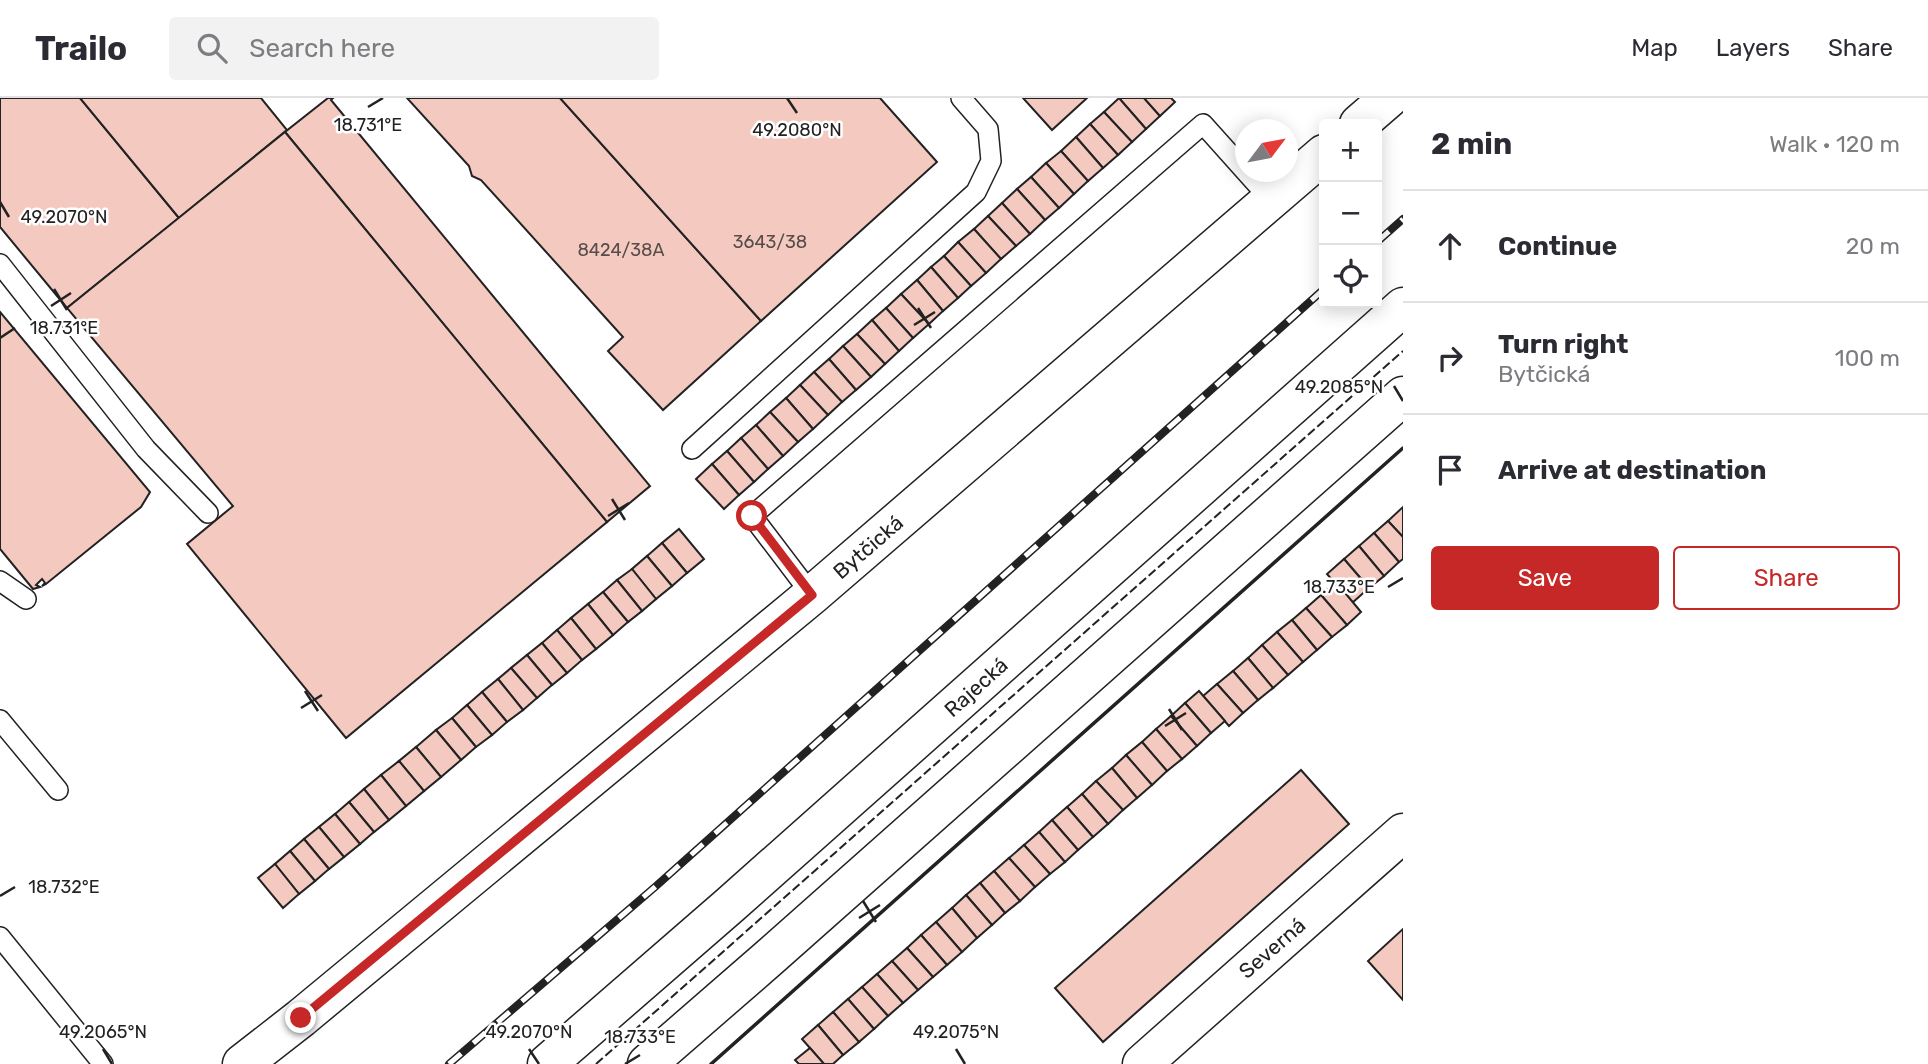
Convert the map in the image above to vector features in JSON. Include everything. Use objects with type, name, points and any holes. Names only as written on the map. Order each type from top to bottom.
[{"type":"main road","points":[[1365,119],[1389,98]]},
{"type":"main road","name":"Bytčická","points":[[242,1064],[812,595],[1319,158]]},
{"type":"main road","name":"Rajecká","points":[[547,1064],[1403,307]]},
{"type":"main road","points":[[647,1064],[1403,396]]},
{"type":"main road","name":"Severná","points":[[1142,1064],[1403,833]]},
{"type":"lane","points":[[692,449],[976,192],[990,161],[988,129],[961,98]]},
{"type":"lane","points":[[812,595],[752,516],[1203,124],[1270,200]]},
{"type":"lane","points":[[0,264],[146,449],[208,513]]},
{"type":"lane","points":[[0,581],[26,599]]},
{"type":"lane","points":[[0,720],[58,790]]},
{"type":"lane","points":[[0,937],[103,1064]]},
{"type":"building","points":[[0,98],[80,98],[179,218],[67,308],[0,227]]},
{"type":"building","points":[[80,98],[261,98],[287,130],[179,218]]},
{"type":"building","points":[[328,98],[333,98],[331,100],[650,486],[607,522],[285,132]]},
{"type":"building","points":[[407,98],[560,98],[761,321],[663,410],[608,351],[623,337],[481,180],[472,176],[469,166]]},
{"type":"building","points":[[560,98],[880,98],[937,162],[761,321]]},
{"type":"building","points":[[1023,98],[1087,98],[1052,130]]},
{"type":"building","points":[[1119,98],[1144,98],[1160,116],[1146,129]]},
{"type":"building","points":[[1119,98],[1146,129],[1132,142],[1104,112]]},
{"type":"building","points":[[1144,98],[1171,98],[1175,102],[1160,116]]},
{"type":"building","points":[[1104,112],[1132,142],[1118,155],[1090,124]]},
{"type":"building","points":[[1090,124],[1118,155],[1103,168],[1076,137]]},
{"type":"building","points":[[285,132],[607,522],[346,738],[187,544],[233,506],[67,308]]},
{"type":"building","points":[[1076,137],[1103,168],[1088,181],[1061,151]]},
{"type":"building","points":[[1061,151],[1088,181],[1074,194],[1046,163]]},
{"type":"building","points":[[1046,163],[1074,194],[1059,208],[1031,177]]},
{"type":"building","points":[[1031,177],[1059,208],[1045,220],[1017,189]]},
{"type":"building","points":[[1017,189],[1045,220],[1030,234],[1002,203]]},
{"type":"building","points":[[1002,203],[1030,234],[1016,246],[988,216]]},
{"type":"building","points":[[988,216],[1016,246],[1001,259],[974,229]]},
{"type":"building","points":[[974,229],[1001,259],[986,273],[958,242]]},
{"type":"building","points":[[958,242],[986,273],[971,286],[944,256]]},
{"type":"building","points":[[944,256],[971,286],[958,298],[931,267]]},
{"type":"building","points":[[931,267],[958,298],[943,311],[917,280]]},
{"type":"building","points":[[917,280],[943,311],[929,324],[901,294]]},
{"type":"building","points":[[901,294],[929,324],[913,338],[886,308]]},
{"type":"building","points":[[886,308],[913,338],[899,351],[872,320]]},
{"type":"building","points":[[0,312],[150,492],[141,507],[46,584],[42,586],[45,583],[42,579],[36,585],[40,587],[33,589],[0,549]]},
{"type":"building","points":[[872,320],[899,351],[885,364],[857,334]]},
{"type":"building","points":[[857,334],[885,364],[871,377],[843,346]]},
{"type":"building","points":[[843,346],[871,377],[856,390],[829,359]]},
{"type":"building","points":[[829,359],[856,390],[842,402],[814,372]]},
{"type":"building","points":[[814,372],[842,402],[828,415],[800,385]]},
{"type":"building","points":[[800,385],[828,415],[813,429],[786,398]]},
{"type":"building","points":[[786,398],[813,429],[798,442],[770,412]]},
{"type":"building","points":[[770,412],[798,442],[783,456],[756,425]]},
{"type":"building","points":[[756,425],[783,456],[768,469],[741,438]]},
{"type":"building","points":[[741,438],[768,469],[754,482],[727,451]]},
{"type":"building","points":[[727,451],[754,482],[739,495],[712,464]]},
{"type":"building","points":[[712,464],[739,495],[724,509],[696,479]]},
{"type":"building","points":[[1403,507],[1403,537],[1388,521]]},
{"type":"building","points":[[1388,521],[1403,537],[1403,559],[1399,562],[1374,533]]},
{"type":"building","points":[[679,529],[704,559],[687,573],[662,543]]},
{"type":"building","points":[[1374,533],[1399,562],[1384,576],[1359,546]]},
{"type":"building","points":[[662,543],[687,573],[672,586],[647,556]]},
{"type":"building","points":[[1359,546],[1384,576],[1369,588],[1344,559]]},
{"type":"building","points":[[647,556],[672,586],[656,599],[632,569]]},
{"type":"building","points":[[1344,559],[1369,588],[1352,603],[1327,574]]},
{"type":"building","points":[[632,569],[656,599],[642,611],[617,580]]},
{"type":"building","points":[[617,580],[642,611],[628,622],[603,592]]},
{"type":"building","points":[[1336,582],[1361,612],[1347,625],[1321,595]]},
{"type":"building","points":[[603,592],[628,622],[613,635],[588,604]]},
{"type":"building","points":[[1321,595],[1347,625],[1332,637],[1306,608]]},
{"type":"building","points":[[588,604],[613,635],[596,649],[571,618]]},
{"type":"building","points":[[1306,608],[1332,637],[1317,650],[1292,620]]},
{"type":"building","points":[[571,618],[596,649],[582,660],[557,630]]},
{"type":"building","points":[[1292,620],[1317,650],[1303,662],[1277,632]]},
{"type":"building","points":[[557,630],[582,660],[567,673],[542,643]]},
{"type":"building","points":[[1277,632],[1303,662],[1288,675],[1262,645]]},
{"type":"building","points":[[542,643],[567,673],[552,685],[527,655]]},
{"type":"building","points":[[1262,645],[1288,675],[1273,688],[1248,658]]},
{"type":"building","points":[[527,655],[552,685],[537,698],[511,668]]},
{"type":"building","points":[[1248,658],[1273,688],[1258,700],[1233,671]]},
{"type":"building","points":[[511,668],[537,698],[523,710],[498,679]]},
{"type":"building","points":[[1233,671],[1258,700],[1243,713],[1217,684]]},
{"type":"building","points":[[498,679],[523,710],[507,722],[482,692]]},
{"type":"building","points":[[1217,684],[1243,713],[1229,726],[1203,696]]},
{"type":"building","points":[[1199,691],[1225,721],[1211,733],[1185,703]]},
{"type":"building","points":[[482,692],[507,722],[492,735],[467,705]]},
{"type":"building","points":[[1185,703],[1211,733],[1197,746],[1171,716]]},
{"type":"building","points":[[467,705],[492,735],[476,747],[452,718]]},
{"type":"building","points":[[1171,716],[1197,746],[1182,759],[1156,729]]},
{"type":"building","points":[[452,718],[476,747],[461,760],[436,730]]},
{"type":"building","points":[[1156,729],[1182,759],[1167,771],[1142,742]]},
{"type":"building","points":[[436,730],[461,760],[441,777],[416,747]]},
{"type":"building","points":[[1142,742],[1167,771],[1152,785],[1126,755]]},
{"type":"building","points":[[416,747],[441,777],[424,791],[399,761]]},
{"type":"building","points":[[1126,755],[1152,785],[1137,798],[1112,768]]},
{"type":"building","points":[[399,761],[424,791],[406,806],[381,775]]},
{"type":"building","points":[[1112,768],[1137,798],[1123,810],[1096,781]]},
{"type":"building","points":[[1301,770],[1349,824],[1103,1042],[1055,988]]},
{"type":"building","points":[[381,775],[406,806],[389,820],[364,789]]},
{"type":"building","points":[[1096,781],[1123,810],[1108,824],[1082,794]]},
{"type":"building","points":[[364,789],[389,820],[374,832],[349,802]]},
{"type":"building","points":[[1082,794],[1108,824],[1093,837],[1067,807]]},
{"type":"building","points":[[349,802],[374,832],[360,844],[335,814]]},
{"type":"building","points":[[1067,807],[1093,837],[1078,850],[1052,820]]},
{"type":"building","points":[[335,814],[360,844],[344,857],[319,827]]},
{"type":"building","points":[[1052,820],[1078,850],[1065,862],[1039,832]]},
{"type":"building","points":[[319,827],[344,857],[329,869],[304,839]]},
{"type":"building","points":[[1039,832],[1065,862],[1050,874],[1024,845]]},
{"type":"building","points":[[304,839],[329,869],[315,881],[290,851]]},
{"type":"building","points":[[1024,845],[1050,874],[1035,887],[1009,858]]},
{"type":"building","points":[[290,851],[315,881],[299,894],[275,864]]},
{"type":"building","points":[[1009,858],[1035,887],[1020,901],[994,871]]},
{"type":"building","points":[[275,864],[299,894],[283,908],[258,878]]},
{"type":"building","points":[[994,871],[1020,901],[1005,913],[980,883]]},
{"type":"building","points":[[980,883],[1005,913],[992,925],[966,895]]},
{"type":"building","points":[[966,895],[992,925],[977,938],[952,908]]},
{"type":"building","points":[[952,908],[977,938],[962,952],[936,922]]},
{"type":"building","points":[[936,922],[962,952],[947,965],[921,935]]},
{"type":"building","points":[[1403,929],[1403,1000],[1368,961]]},
{"type":"building","points":[[921,935],[947,965],[933,977],[907,948]]},
{"type":"building","points":[[907,948],[933,977],[918,990],[892,961]]},
{"type":"building","points":[[892,961],[918,990],[903,1003],[877,974]]},
{"type":"building","points":[[877,974],[903,1003],[888,1016],[862,987]]},
{"type":"building","points":[[862,987],[888,1016],[874,1029],[848,999]]},
{"type":"building","points":[[848,999],[874,1029],[859,1042],[833,1012]]},
{"type":"building","points":[[833,1012],[859,1042],[843,1055],[818,1025]]},
{"type":"building","points":[[818,1025],[843,1055],[833,1064],[824,1064],[802,1039]]},
{"type":"building","points":[[810,1048],[824,1064],[799,1064],[795,1060]]},
{"type":"railway","points":[[1382,238],[1403,219]]},
{"type":"railway","points":[[449,1064],[655,887],[1319,293]]},
{"type":"fence","points":[[596,1064],[1403,351]]},
{"type":"wall","points":[[711,1064],[1403,448]]},
{"type":"route","points":[[301,1018],[812,595],[752,516]]}]
